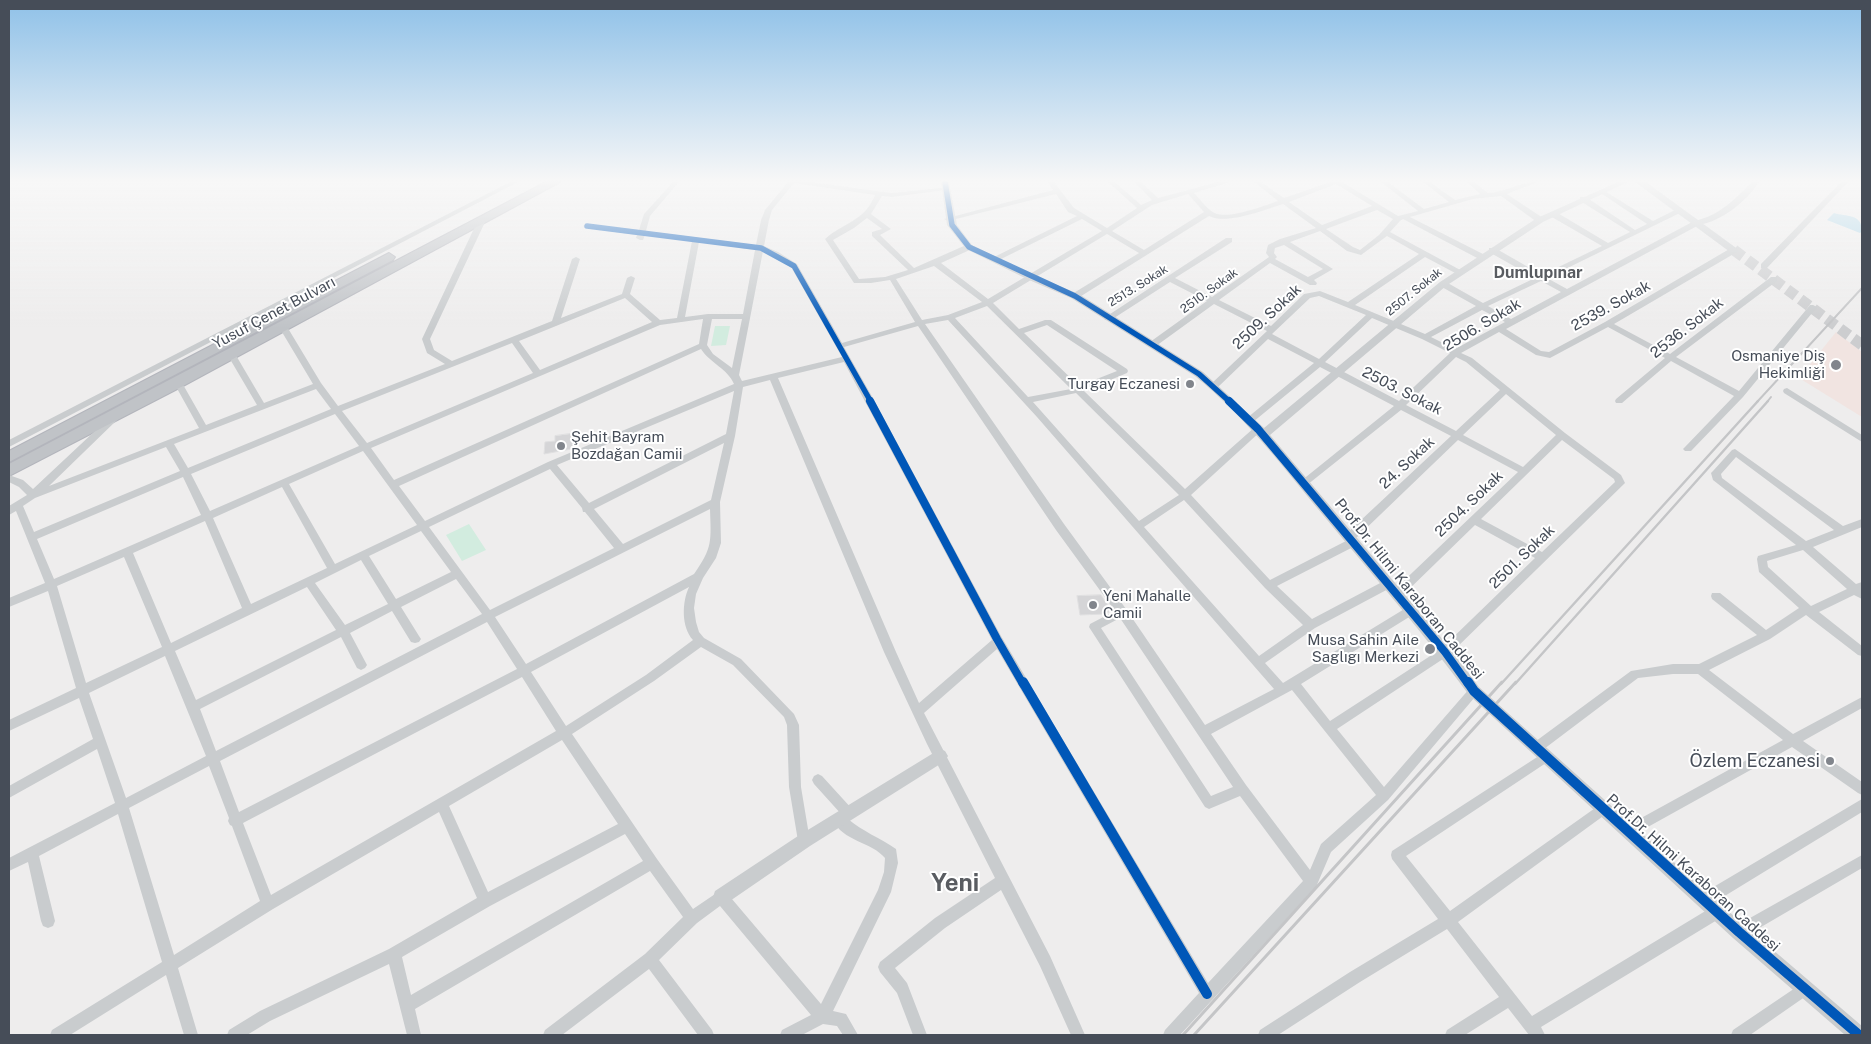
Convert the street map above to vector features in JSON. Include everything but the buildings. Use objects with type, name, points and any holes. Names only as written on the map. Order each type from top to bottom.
[{"type":"highway","name":"Yusuf Çenet Bulvarı","points":[[9,457],[440,231]]},
{"type":"highway","name":"Yusuf Çenet Bulvarı","points":[[9,471],[462,231]]},
{"type":"main road","points":[[1712,231],[1736,248]]},
{"type":"street","points":[[9,444],[421,231]]},
{"type":"street","points":[[451,364],[430,352],[426,339],[477,231]]},
{"type":"street","points":[[615,231],[641,236],[761,248],[794,266],[840,346],[998,641],[1207,994]]},
{"type":"street","points":[[641,236],[643,231]]},
{"type":"street","points":[[763,231],[735,375],[738,385],[730,436],[715,502],[716,542],[711,558],[698,577],[691,594],[689,608],[694,634],[700,641],[737,662],[788,714],[793,725],[795,787],[804,841]]},
{"type":"street","points":[[842,231],[830,239],[857,281],[892,278],[936,262],[968,247]]},
{"type":"street","points":[[885,231],[875,234],[912,270]]},
{"type":"street","name":"Prof.Dr. Hilmi Karaboran Caddesi","points":[[955,231],[968,247],[1032,278],[1075,296],[1153,344],[1214,386],[1257,428],[1304,483],[1445,652],[1474,691],[1602,810],[1804,990],[1859,1035]]},
{"type":"street","points":[[995,260],[1053,231]]},
{"type":"street","points":[[1075,296],[1180,231]]},
{"type":"street","points":[[1284,241],[1311,231]]},
{"type":"street","points":[[1326,231],[1356,252],[1364,252],[1388,231]]},
{"type":"street","points":[[1427,231],[1482,257]]},
{"type":"street","name":"2507. Sokak","points":[[1257,428],[1335,373],[1443,284],[1523,231]]},
{"type":"street","points":[[1582,231],[1607,245]]},
{"type":"street","points":[[1425,337],[1483,306],[1637,231]]},
{"type":"street","name":"2506. Sokak","points":[[1304,483],[1401,404],[1456,352],[1686,231]]},
{"type":"street","points":[[1764,266],[1798,231]]},
{"type":"street","points":[[840,346],[920,323],[950,317],[988,303],[1108,232],[1145,253]]},
{"type":"street","points":[[1386,233],[1460,272]]},
{"type":"street","points":[[681,318],[696,240]]},
{"type":"street","name":"2513. Sokak","points":[[1108,318],[1229,240]]},
{"type":"street","points":[[1284,241],[1329,268],[1308,280]]},
{"type":"street","name":"2510. Sokak","points":[[1153,344],[1215,302],[1270,260],[1273,257],[1270,253],[1271,246],[1284,241]]},
{"type":"street","name":"2539. Sokak","points":[[1500,329],[1539,353],[1550,355],[1608,324],[1736,248]]},
{"type":"street","points":[[1492,250],[1568,293]]},
{"type":"street","points":[[1350,304],[1424,254]]},
{"type":"street","points":[[556,322],[576,259]]},
{"type":"street","points":[[1270,260],[1308,280],[1320,292]]},
{"type":"street","points":[[936,262],[988,303],[1078,390],[1185,495],[1269,585],[1311,626]]},
{"type":"street","points":[[626,295],[631,278]]},
{"type":"street","points":[[892,278],[920,323],[1060,527],[1122,612],[1242,790],[1311,882]]},
{"type":"street","name":"2536. Sokak","points":[[1619,401],[1671,357],[1774,278]]},
{"type":"street","name":"2503. Sokak","points":[[1170,279],[1270,333],[1318,364],[1401,404],[1524,470]]},
{"type":"street","points":[[1443,284],[1510,322]]},
{"type":"street","name":"2509. Sokak","points":[[1214,386],[1307,296],[1320,292],[1456,352]]},
{"type":"street","points":[[626,295],[658,323]]},
{"type":"street","points":[[30,538],[186,471],[626,295]]},
{"type":"street","points":[[1688,449],[1740,395],[1813,307]]},
{"type":"street","points":[[1137,526],[1185,495],[1257,428],[1318,364],[1372,314]]},
{"type":"street","points":[[9,603],[365,447],[658,323],[681,318],[708,316],[745,317]]},
{"type":"street","points":[[708,316],[703,345],[710,356],[735,375]]},
{"type":"street","points":[[950,317],[1026,400],[1282,690]]},
{"type":"street","points":[[1018,332],[1048,322],[1124,371],[1078,390],[1026,400]]},
{"type":"street","points":[[1608,324],[1740,395]]},
{"type":"street","points":[[283,327],[318,385],[423,526],[456,574],[489,616],[564,733],[652,863],[692,918]]},
{"type":"street","points":[[513,339],[538,373]]},
{"type":"street","points":[[392,485],[703,345]]},
{"type":"street","points":[[1456,352],[1506,389],[1562,435]]},
{"type":"street","points":[[231,354],[262,406]]},
{"type":"street","points":[[9,726],[551,464],[738,385],[846,359]]},
{"type":"street","points":[[773,378],[890,652],[940,756],[1045,961],[1078,1035]]},
{"type":"street","points":[[178,383],[204,429]]},
{"type":"street","points":[[191,1035],[172,965],[122,805],[82,690],[52,584],[13,508],[32,496],[318,385]]},
{"type":"street","name":"24. Sokak","points":[[1269,585],[1351,540],[1506,389]]},
{"type":"street","points":[[1787,391],[1862,439]]},
{"type":"street","points":[[32,496],[119,413]]},
{"type":"street","name":"2504. Sokak","points":[[1257,663],[1311,626],[1392,589],[1474,520],[1562,435]]},
{"type":"street","name":"2501. Sokak","points":[[1329,728],[1445,652],[1620,483],[1618,477],[1610,469],[1562,435]]},
{"type":"street","points":[[586,509],[730,436]]},
{"type":"street","points":[[168,442],[186,471],[208,516],[248,611]]},
{"type":"street","points":[[1717,912],[1534,1030],[1397,856],[1541,753],[1635,674],[1674,668],[1700,669],[1766,636],[1808,611],[1860,590],[1718,480],[1716,473],[1735,452],[1841,530]]},
{"type":"street","points":[[551,464],[586,509],[621,549]]},
{"type":"street","points":[[9,478],[20,482],[29,489],[32,496]]},
{"type":"street","points":[[284,483],[333,570]]},
{"type":"street","points":[[9,866],[212,757],[715,502]]},
{"type":"street","points":[[1474,520],[1543,558]]},
{"type":"street","points":[[1862,523],[1805,546],[1762,559],[1763,569],[1808,611],[1862,652]]},
{"type":"street","points":[[126,552],[193,707],[234,821],[268,904]]},
{"type":"street","points":[[363,555],[416,639]]},
{"type":"street","points":[[193,707],[456,574]]},
{"type":"street","points":[[234,821],[524,671],[698,577]]},
{"type":"street","points":[[309,582],[343,632],[361,665]]},
{"type":"street","points":[[1716,596],[1766,636]]},
{"type":"street","points":[[1204,732],[1282,690],[1410,610]]},
{"type":"street","points":[[1122,612],[1094,627],[1209,803],[1242,790]]},
{"type":"street","points":[[57,1035],[268,904],[564,733],[650,678],[700,641]]},
{"type":"street","points":[[919,710],[998,641]]},
{"type":"street","points":[[1700,669],[1792,740],[1862,789]]},
{"type":"street","points":[[1293,682],[1384,796]]},
{"type":"street","points":[[1170,1035],[1311,882],[1326,848],[1384,796],[1474,691]]},
{"type":"street","points":[[1628,832],[1862,702]]},
{"type":"street","points":[[9,792],[100,741]]},
{"type":"street","points":[[550,1035],[650,959],[692,918],[721,897],[804,841],[940,756]]},
{"type":"street","points":[[818,780],[856,834],[885,848],[891,853],[892,861],[884,892],[822,1017]]},
{"type":"street","points":[[442,804],[485,901]]},
{"type":"street","points":[[1705,900],[1862,805]]},
{"type":"street","points":[[1265,1035],[1449,920],[1602,810]]},
{"type":"street","points":[[234,1035],[265,1016],[394,954],[485,901],[627,826]]},
{"type":"street","points":[[32,853],[48,922]]},
{"type":"street","points":[[1739,932],[1862,861]]},
{"type":"street","points":[[407,1006],[652,863]]},
{"type":"street","points":[[920,1035],[902,988],[885,967],[940,923],[1003,881]]},
{"type":"street","points":[[721,897],[822,1017]]},
{"type":"street","points":[[394,954],[414,1035]]},
{"type":"street","points":[[650,959],[707,1035]]},
{"type":"street","points":[[1738,1035],[1804,990]]},
{"type":"street","points":[[1452,1035],[1509,999]]},
{"type":"street","points":[[787,1035],[822,1017],[841,1019],[851,1035]]},
{"type":"shaded area","name":"Osmaniye Diş Hekimliği","points":[[1836,332],[1862,352],[1862,417],[1799,378]]},
{"type":"green space","points":[[715,326],[730,326],[726,345],[711,346]]},
{"type":"green space","points":[[469,524],[486,550],[462,561],[446,535]]},
{"type":"tunnel","points":[[1734,250],[1862,345]]},
{"type":"railway","points":[[1757,402],[1862,288]]},
{"type":"railway","points":[[1767,402],[1771,397]]},
{"type":"railway","points":[[1501,684],[1758,401]]},
{"type":"railway","points":[[1515,684],[1768,401]]},
{"type":"railway","points":[[1183,1035],[1502,682]]},
{"type":"railway","points":[[1194,1035],[1516,682]]},
{"type":"cycle path","points":[[624,231],[761,248],[794,266],[870,400],[997,639],[1207,994]]},
{"type":"cycle path","points":[[955,231],[969,247],[1032,278],[1075,296],[1199,374],[1214,386],[1258,429],[1445,652],[1474,691],[1739,932],[1859,1035]]},
{"type":"place","name":"Osmaniye Diş Hekimliği","points":[[1836,365]]},
{"type":"place","name":"Turgay Eczanesi","points":[[1190,384]]},
{"type":"place","name":"Şehit Bayram Bozdağan Camii","points":[[561,446]]},
{"type":"place","name":"Yeni Mahalle Camii","points":[[1093,605]]},
{"type":"place","name":"Musa Sahin Aile Saglıgı Merkezi","points":[[1430,649]]},
{"type":"place","name":"Özlem Eczanesi","points":[[1830,761]]},
{"type":"district","name":"Dumlupınar","points":[[1538,273]]},
{"type":"district","name":"Yeni","points":[[955,884]]}]
